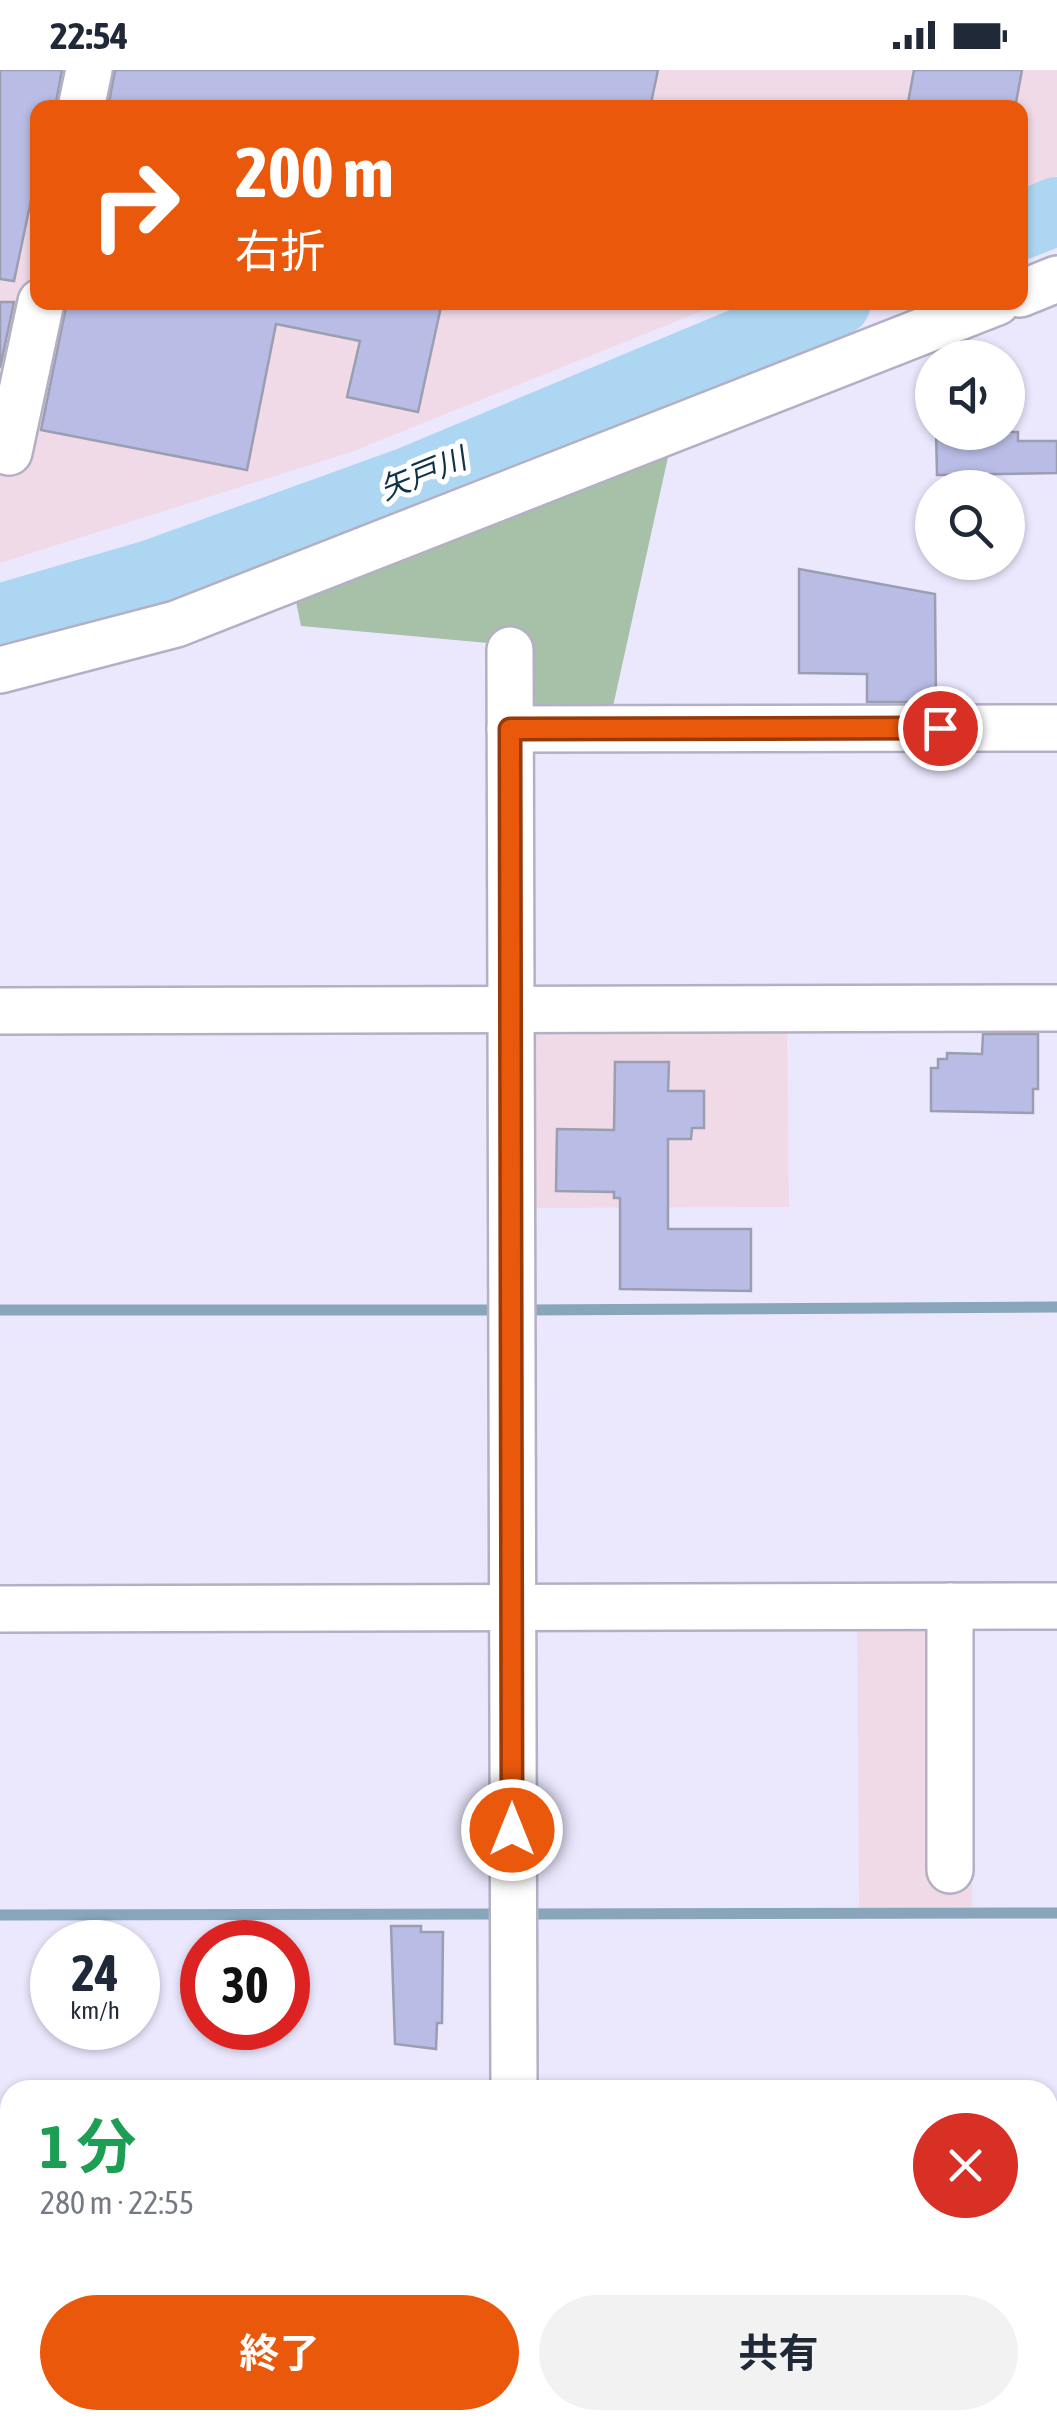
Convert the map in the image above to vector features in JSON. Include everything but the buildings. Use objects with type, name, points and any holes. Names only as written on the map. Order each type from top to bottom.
[{"type":"street","points":[[83,100],[89,70]]},
{"type":"street","points":[[1028,291],[1057,279]]},
{"type":"street","points":[[9,452],[38,310]]},
{"type":"street","points":[[0,670],[176,624],[977,310]]},
{"type":"street","points":[[510,650],[514,2080]]},
{"type":"street","points":[[510,729],[1057,728]]},
{"type":"street","points":[[0,1011],[1057,1008]]},
{"type":"street","points":[[950,1606],[950,1870]]},
{"type":"street","points":[[0,1608],[1057,1606]]},
{"type":"shaded area","points":[[0,70],[1057,70],[1057,176],[1028,187],[1028,100],[30,100],[30,310],[705,310],[351,452],[0,563]]},
{"type":"shaded area","points":[[787,1019],[789,1207],[520,1208],[522,1025]]},
{"type":"shaded area","points":[[971,1619],[972,1907],[859,1908],[857,1620]]},
{"type":"green space","points":[[672,439],[610,720],[521,720],[500,649],[488,643],[301,626],[293,587]]},
{"type":"waterway","name":"矢戸川","points":[[1028,223],[1057,211]]},
{"type":"waterway","name":"矢戸川","points":[[0,618],[151,574],[406,482],[818,310]]},
{"type":"waterway","points":[[526,1310],[1057,1307]]},
{"type":"waterway","points":[[0,1310],[497,1310]]},
{"type":"waterway","points":[[531,1914],[1057,1913]]},
{"type":"waterway","points":[[0,1915],[495,1914]]},
{"type":"route","points":[[512,1830],[510,729],[940,728]]}]
